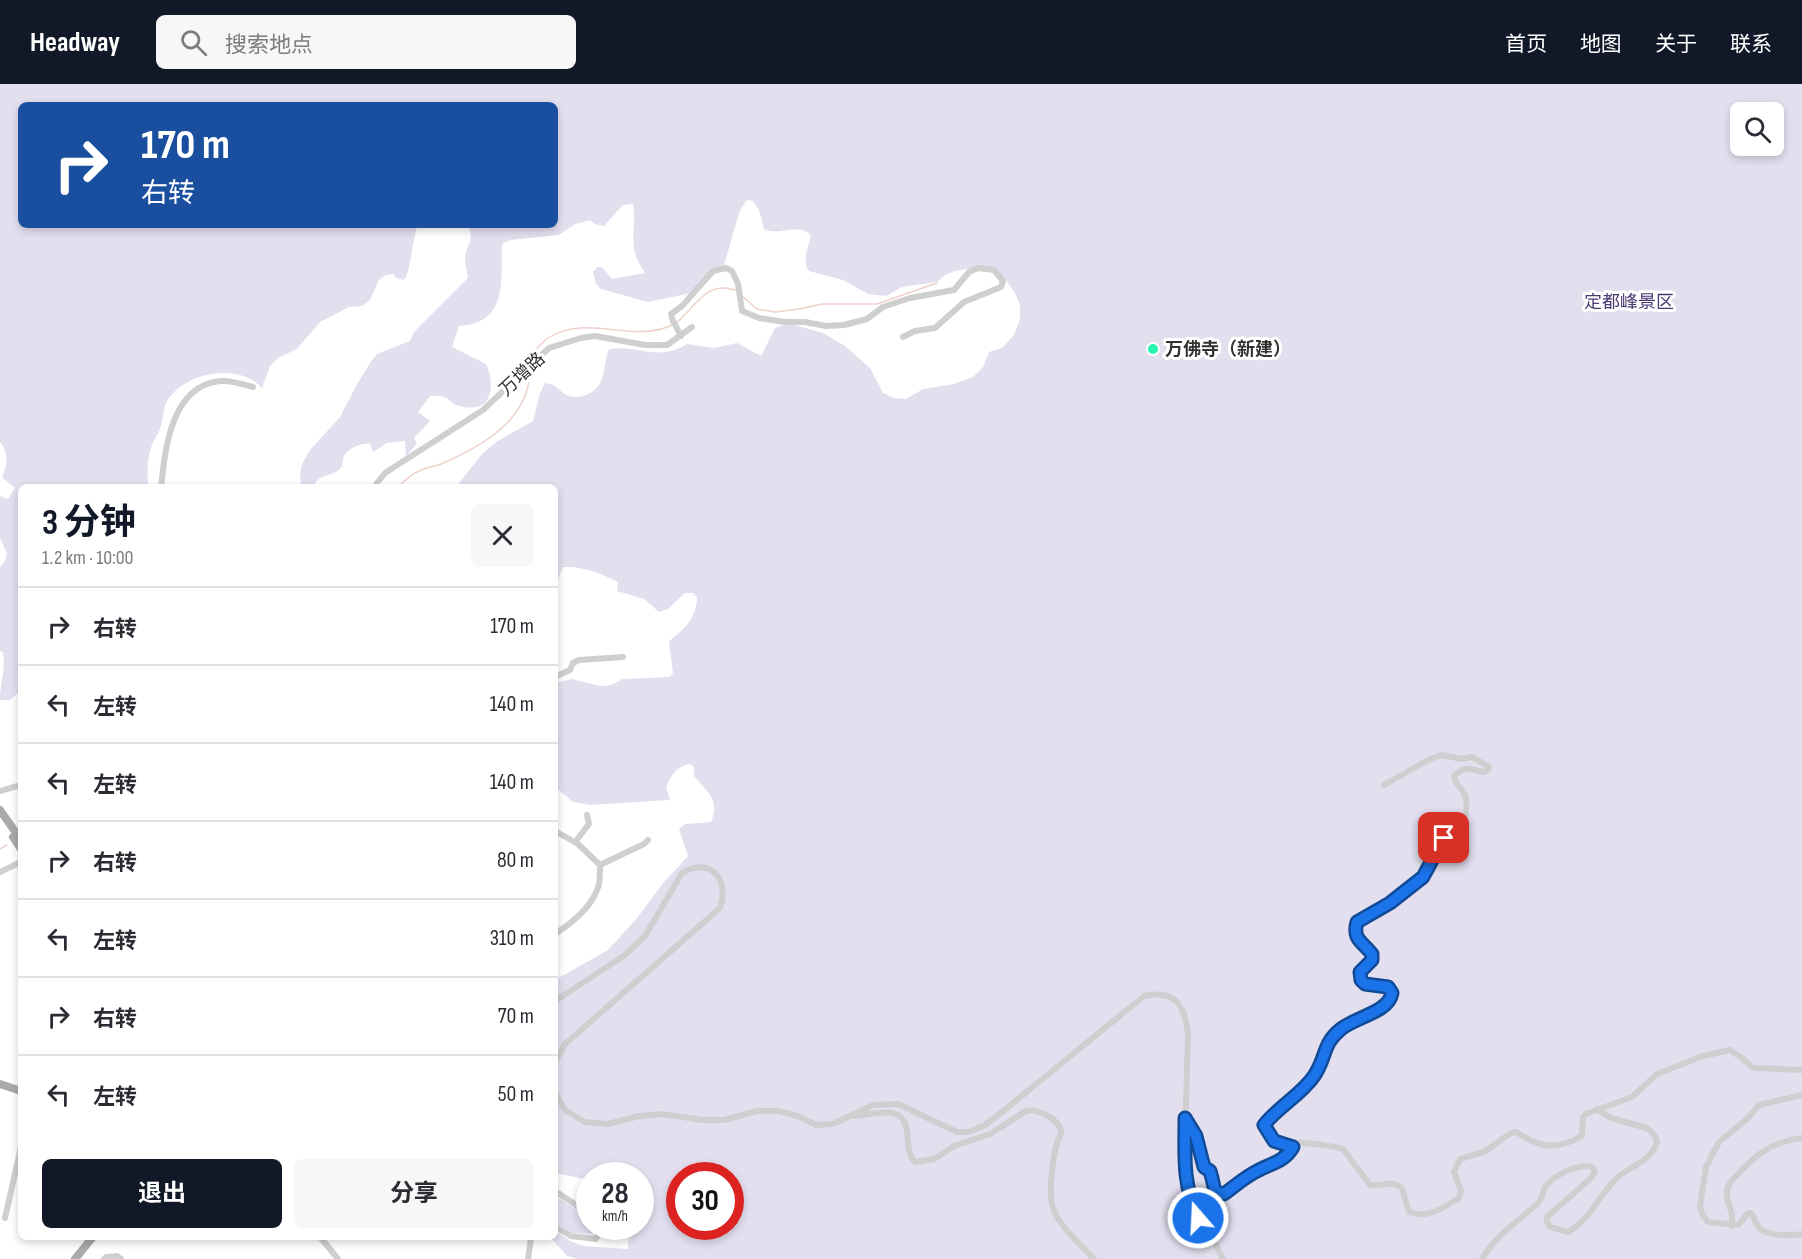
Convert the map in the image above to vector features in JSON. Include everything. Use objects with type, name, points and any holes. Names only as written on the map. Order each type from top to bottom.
[{"type":"main road","points":[[0,810],[18,836]]},
{"type":"main road","points":[[0,818],[18,845]]},
{"type":"main road","points":[[0,1084],[18,1089]]},
{"type":"main road","points":[[0,1090],[18,1095]]},
{"type":"main road","points":[[75,1259],[90,1240]]},
{"type":"main road","points":[[81,1259],[96,1240]]},
{"type":"street","points":[[681,336],[671,314],[682,306],[713,271],[726,268],[732,271],[737,280],[742,311],[759,318],[826,326],[844,325],[867,319],[883,307],[910,298],[954,290],[969,272],[978,268],[994,270],[1003,281],[1001,286],[964,302],[935,328],[903,337]]},
{"type":"street","name":"万增路","points":[[377,484],[385,472],[483,410],[549,348],[595,336],[645,345],[667,345],[692,327]]},
{"type":"street","points":[[163,484],[171,429],[187,399],[196,390],[209,383],[235,382],[252,387]]},
{"type":"street","points":[[558,676],[570,670],[573,663],[579,660],[623,657]]},
{"type":"street","points":[[1293,1147],[1274,1141],[1264,1125],[1313,1078],[1331,1037],[1351,1021],[1377,1011],[1391,998],[1392,993],[1388,987],[1365,984],[1361,980],[1360,972],[1372,960],[1372,954],[1357,940],[1355,929],[1357,922],[1390,903],[1423,877],[1444,838],[1466,814],[1466,799],[1455,782],[1454,776],[1465,768],[1483,772],[1489,767],[1472,757],[1462,759],[1442,755],[1384,784]]},
{"type":"street","points":[[1,791],[18,786]]},
{"type":"street","points":[[575,842],[589,824],[587,815]]},
{"type":"street","points":[[558,833],[575,842],[600,865]]},
{"type":"street","points":[[600,865],[648,840]]},
{"type":"street","points":[[0,872],[18,863]]},
{"type":"street","points":[[558,931],[574,919],[595,895],[599,884],[600,865]]},
{"type":"street","points":[[558,999],[625,955],[645,936],[682,873],[700,866],[717,876],[723,885],[723,900],[720,908],[565,1044],[558,1057]]},
{"type":"street","points":[[558,1098],[566,1111],[585,1122],[608,1124],[639,1116],[662,1114],[703,1120],[724,1120],[757,1111],[778,1111],[798,1116],[816,1125],[833,1124],[873,1105],[898,1104],[957,1132],[969,1132],[985,1125],[1002,1112],[1144,996],[1172,997],[1182,1006],[1188,1038],[1184,1173],[1198,1218],[1223,1259]]},
{"type":"street","points":[[1185,1118],[1196,1136],[1204,1167],[1210,1171],[1215,1192],[1224,1194],[1257,1170],[1279,1162],[1288,1156],[1295,1143],[1338,1146],[1344,1150],[1370,1185],[1376,1186],[1389,1182],[1402,1188],[1409,1212],[1419,1215],[1436,1212],[1460,1198],[1461,1191],[1454,1172],[1460,1159],[1484,1152],[1511,1133],[1516,1132],[1535,1144],[1557,1147],[1568,1144],[1582,1136],[1583,1117],[1597,1109],[1632,1097],[1658,1074],[1703,1056],[1730,1050],[1754,1068],[1802,1070]]},
{"type":"street","points":[[1802,1095],[1759,1105],[1719,1142],[1706,1167],[1700,1206],[1708,1222],[1737,1226],[1748,1213],[1751,1213],[1759,1228],[1770,1234],[1793,1236],[1802,1234]]},
{"type":"street","points":[[851,1116],[893,1113],[904,1121],[908,1131],[908,1152],[915,1162],[934,1159],[954,1146],[990,1134],[1026,1111],[1032,1109],[1041,1112],[1059,1126],[1061,1134],[1057,1144],[1051,1189],[1052,1206],[1070,1233],[1094,1259]]},
{"type":"street","points":[[1482,1259],[1497,1237],[1541,1200],[1545,1188],[1556,1178],[1585,1165],[1592,1167],[1594,1172],[1591,1179],[1547,1217],[1550,1227],[1568,1232],[1589,1214],[1617,1178],[1644,1161],[1655,1149],[1655,1136],[1647,1128],[1611,1118],[1597,1109]]},
{"type":"street","points":[[1731,1226],[1734,1215],[1726,1193],[1730,1183],[1756,1155],[1765,1149],[1802,1138]]},
{"type":"street","points":[[5,1218],[18,1160]]},
{"type":"street","points":[[558,1193],[576,1205]]},
{"type":"street","points":[[558,1229],[576,1237]]},
{"type":"street","points":[[323,1240],[338,1259]]},
{"type":"street","points":[[528,1259],[531,1240]]},
{"type":"street","points":[[104,1259],[117,1256],[121,1259]]},
{"type":"green space","name":"定都峰景区","points":[[0,84],[1802,84],[1802,1259],[577,1259],[567,1256],[553,1240],[558,1240],[558,1233],[572,1242],[584,1246],[628,1249],[628,1240],[654,1240],[654,1162],[576,1162],[576,1177],[558,1174],[558,978],[608,950],[688,856],[679,829],[685,824],[711,822],[714,808],[711,797],[694,776],[694,767],[690,764],[678,769],[670,779],[666,787],[670,800],[590,805],[573,802],[558,790],[558,682],[572,679],[600,686],[611,685],[623,679],[669,677],[673,674],[669,641],[689,622],[695,611],[697,598],[693,593],[685,593],[668,609],[659,612],[644,599],[617,591],[618,582],[591,571],[563,567],[558,580],[558,484],[458,484],[482,454],[496,442],[533,421],[545,383],[553,385],[571,397],[583,396],[594,390],[601,381],[609,349],[667,352],[687,344],[714,348],[737,343],[761,356],[775,328],[795,325],[823,333],[845,346],[870,368],[883,393],[894,398],[906,399],[923,389],[954,384],[973,377],[983,367],[989,352],[1002,348],[1014,335],[1020,319],[1020,305],[1015,293],[1006,280],[993,269],[979,267],[955,271],[945,275],[937,282],[902,287],[886,296],[868,294],[843,280],[809,271],[806,258],[811,235],[805,231],[793,229],[770,231],[764,229],[759,210],[753,201],[747,200],[740,210],[724,265],[708,281],[691,293],[648,302],[601,289],[596,284],[593,272],[597,267],[602,267],[612,279],[645,273],[634,247],[633,204],[623,205],[604,226],[590,220],[575,224],[559,235],[510,240],[502,244],[501,286],[494,309],[475,323],[459,326],[452,347],[486,364],[491,384],[487,401],[480,406],[466,407],[456,405],[442,396],[430,396],[418,412],[430,421],[414,438],[417,443],[406,457],[405,441],[387,443],[373,452],[370,444],[359,445],[346,453],[342,466],[337,472],[321,478],[315,484],[301,484],[302,464],[310,450],[340,417],[372,360],[377,354],[410,341],[414,332],[468,278],[465,258],[471,235],[469,228],[558,228],[558,102],[18,102],[18,228],[417,228],[404,280],[396,278],[394,274],[386,275],[379,280],[370,300],[362,306],[349,307],[320,322],[297,349],[278,358],[270,366],[262,388],[252,380],[226,373],[198,378],[174,392],[166,403],[161,426],[151,448],[148,484],[18,484],[18,693],[10,700],[0,700],[4,664],[3,652],[0,651],[0,567],[7,555],[0,537],[0,496],[8,499],[15,488],[2,477],[7,459],[0,442]]},
{"type":"green space","points":[[558,1198],[576,1210],[576,1233],[558,1226]]},
{"type":"waterway","points":[[741,295],[757,309],[775,312],[822,304],[877,304],[937,283]]},
{"type":"waterway","points":[[676,323],[709,292],[725,288],[735,290]]},
{"type":"waterway","points":[[530,364],[531,355],[541,344],[563,331],[594,328],[642,332],[672,325]]},
{"type":"waterway","points":[[401,484],[413,474],[473,449],[501,428],[522,402],[528,387],[530,369]]},
{"type":"waterway","points":[[0,849],[7,845]]},
{"type":"place","name":"万佛寺（新建）","points":[[1153,349]]},
{"type":"route","points":[[1198,1218],[1184,1173],[1185,1118],[1196,1136],[1204,1167],[1210,1171],[1215,1192],[1224,1194],[1257,1170],[1288,1156],[1293,1147],[1274,1141],[1264,1125],[1313,1078],[1329,1039],[1351,1021],[1377,1011],[1391,998],[1391,989],[1388,987],[1365,984],[1361,980],[1360,972],[1372,960],[1372,954],[1357,940],[1355,929],[1357,922],[1390,903],[1423,877],[1444,838]]}]
